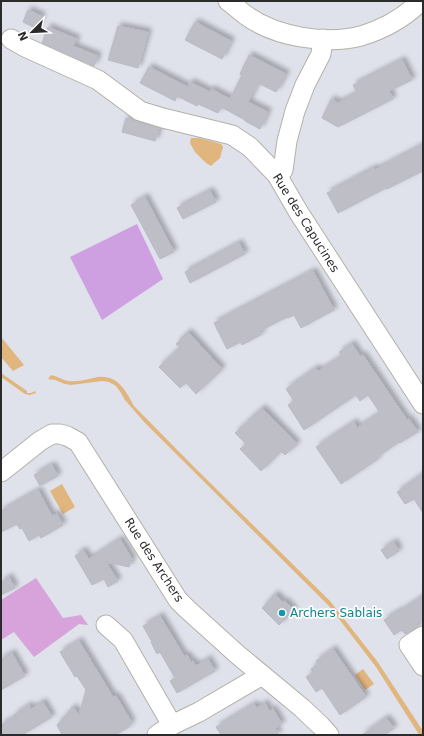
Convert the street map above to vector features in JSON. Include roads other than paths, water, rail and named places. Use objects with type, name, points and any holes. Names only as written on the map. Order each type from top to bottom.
[{"type":"street","points":[[228,1],[248,17],[264,26],[303,38],[323,39],[341,39],[360,36],[380,29],[398,19],[421,1]]},
{"type":"street","name":"Rue des Capucines","points":[[11,39],[25,47],[98,80],[140,111],[232,135],[250,147],[277,176],[298,213],[423,404]]},
{"type":"street","points":[[277,176],[283,170],[287,141],[295,111],[305,85],[321,54],[323,39]]},
{"type":"street","name":"Rue des Archers","points":[[3,470],[40,441],[52,434],[67,436],[78,442],[178,600],[262,676],[302,708],[329,735]]},
{"type":"street","points":[[106,625],[122,640],[164,730],[262,676]]},
{"type":"street","points":[[423,636],[409,645],[423,666]]},
{"type":"place","name":"Archers Sablais","points":[[282,613]]}]
